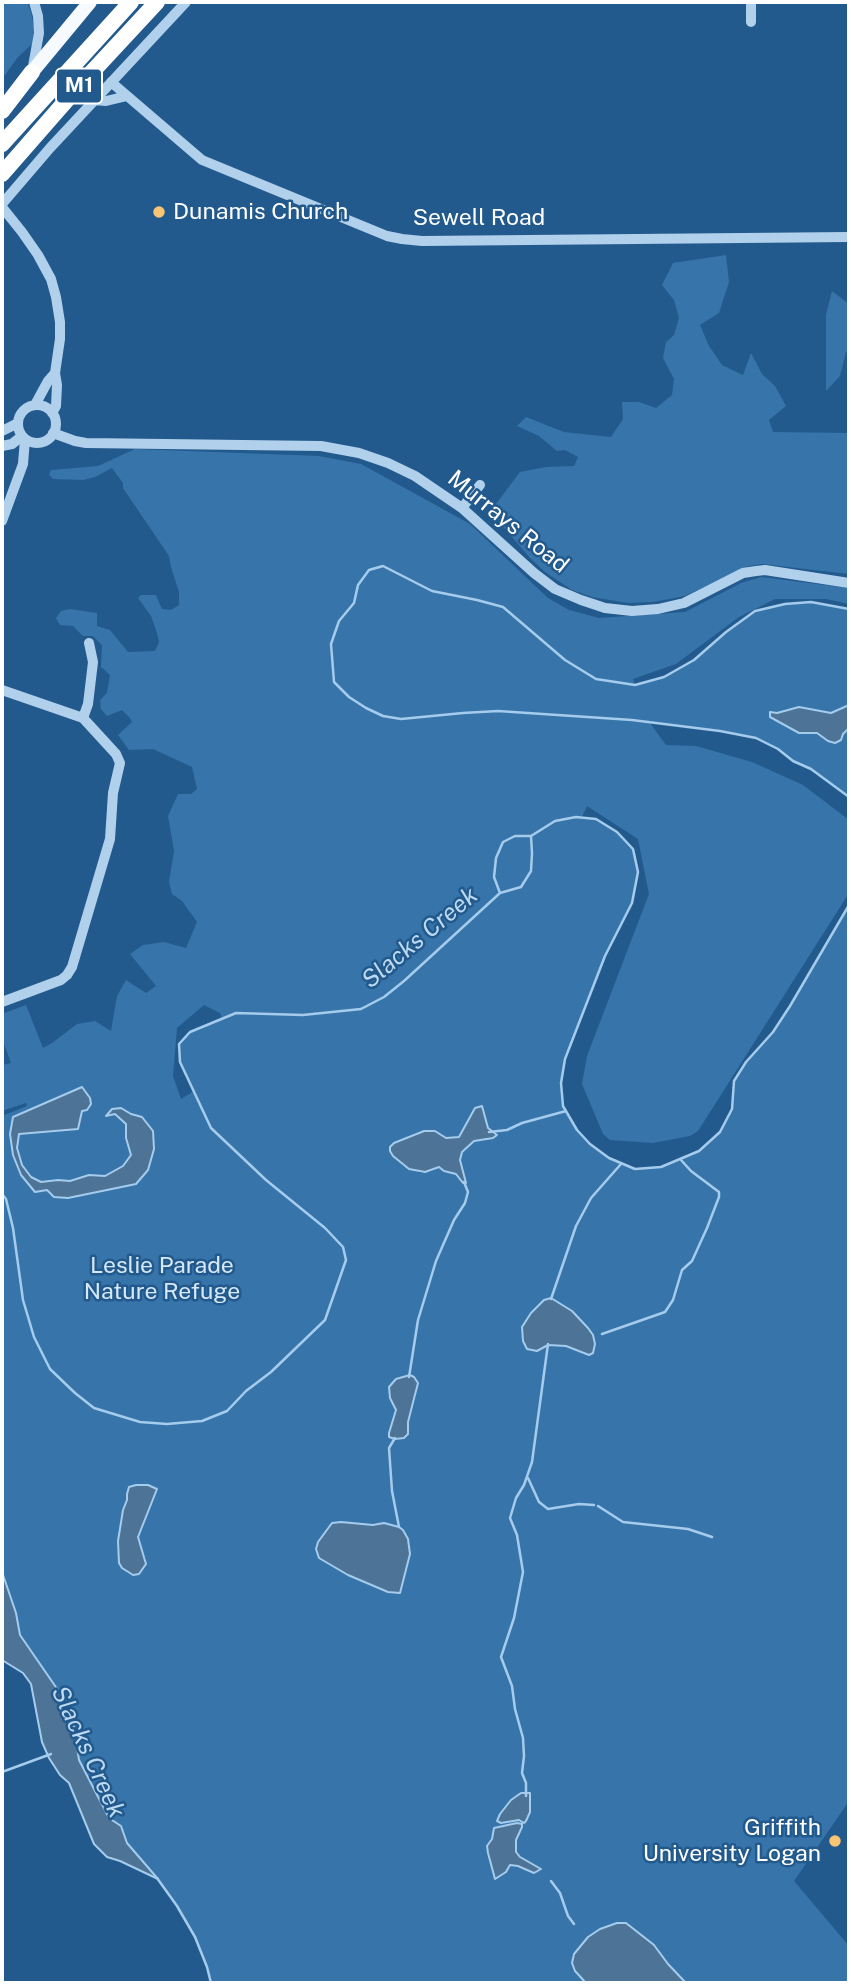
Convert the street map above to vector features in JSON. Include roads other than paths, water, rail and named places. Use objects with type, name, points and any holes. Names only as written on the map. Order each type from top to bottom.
[{"type":"highway","name":"M1","points":[[2,144],[131,2]]},
{"type":"highway","name":"M1","points":[[2,174],[158,2]]},
{"type":"highway","points":[[2,111],[32,72]]},
{"type":"main road","points":[[32,72],[90,2]]},
{"type":"street","points":[[32,72],[39,33],[34,2]]},
{"type":"street","points":[[52,413],[56,406],[55,373],[60,340],[58,306],[51,279],[35,249],[2,206],[94,100],[186,2]]},
{"type":"street","points":[[751,2],[751,22]]},
{"type":"street","name":"Sewell Road","points":[[111,82],[196,156],[211,165],[387,236],[422,241],[849,237]]},
{"type":"street","points":[[94,100],[106,101],[127,96]]},
{"type":"street","points":[[35,405],[55,373]]},
{"type":"street","points":[[2,446],[24,438],[37,443],[44,442],[53,433],[55,423],[52,413],[47,408],[35,405],[21,413],[18,423],[24,438],[21,469],[2,521]]},
{"type":"street","points":[[2,431],[18,423]]},
{"type":"street","name":"Murrays Road","points":[[53,433],[83,443],[321,446],[359,453],[415,476],[462,508],[555,589],[605,608],[632,611],[684,603],[743,573],[756,570],[849,583]]},
{"type":"street","points":[[462,508],[481,485]]},
{"type":"street","points":[[83,718],[88,704],[93,662],[89,643]]},
{"type":"street","points":[[2,690],[83,718],[116,754],[120,763],[113,793],[110,839],[72,967],[68,975],[61,980],[2,1002]]},
{"type":"waterway","name":"Slacks Creek","points":[[849,609],[811,602],[785,604],[755,611],[694,660],[664,677],[635,685],[596,679],[565,660],[503,607],[432,591],[383,566],[369,570],[358,585],[354,603],[339,621],[331,644],[334,682],[349,697],[383,716],[401,719],[498,711],[632,720],[720,731],[756,738],[778,749],[849,797]]},
{"type":"waterway","name":"Slacks Creek","points":[[2,1194],[6,1199],[13,1228],[23,1300],[34,1337],[50,1369],[94,1408],[140,1422],[167,1424],[202,1421],[227,1411],[325,1320],[346,1260],[343,1247],[325,1228],[266,1180],[211,1128],[180,1062],[179,1044],[190,1032],[236,1013],[303,1015],[361,1009],[384,997],[500,893],[521,887],[531,871],[531,836],[555,821],[576,817],[596,819],[617,832],[633,849],[638,872],[632,903],[605,956],[565,1059],[561,1083],[563,1106],[577,1130],[609,1158],[635,1169],[661,1167],[699,1151],[720,1132],[732,1109],[734,1081],[790,1006],[849,905]]},
{"type":"waterway","points":[[500,893],[494,877],[496,858],[503,842],[515,836],[531,836]]},
{"type":"waterway","points":[[489,1132],[507,1130],[566,1111]]},
{"type":"waterway","points":[[602,1334],[665,1312],[673,1300],[682,1270],[692,1261],[707,1228],[719,1192],[681,1160]]},
{"type":"waterway","points":[[551,1299],[576,1226],[591,1198],[621,1164]]},
{"type":"waterway","points":[[409,1377],[418,1320],[436,1261],[454,1220],[465,1203],[468,1192],[464,1182]]},
{"type":"waterway","points":[[526,1796],[526,1783],[522,1773],[523,1738],[512,1686],[501,1657],[514,1618],[523,1572],[517,1535],[510,1518],[532,1462],[548,1344]]},
{"type":"waterway","points":[[395,1438],[389,1448],[392,1491],[399,1527]]},
{"type":"waterway","points":[[528,1478],[539,1502],[548,1509],[579,1504],[594,1505]]},
{"type":"waterway","points":[[598,1506],[623,1522],[688,1529],[712,1537]]},
{"type":"waterway","points":[[2,1772],[51,1754]]},
{"type":"waterway","name":"Slacks Creek","points":[[157,1878],[195,1937],[211,1983]]},
{"type":"waterway","points":[[551,1881],[560,1893],[568,1916],[574,1924]]},
{"type":"place","name":"Dunamis Church","points":[[159,212]]},
{"type":"place","name":"Griffith University Logan","points":[[835,1841]]},
{"type":"park label","name":"Leslie Parade Nature Refuge","points":[[162,1279]]}]
